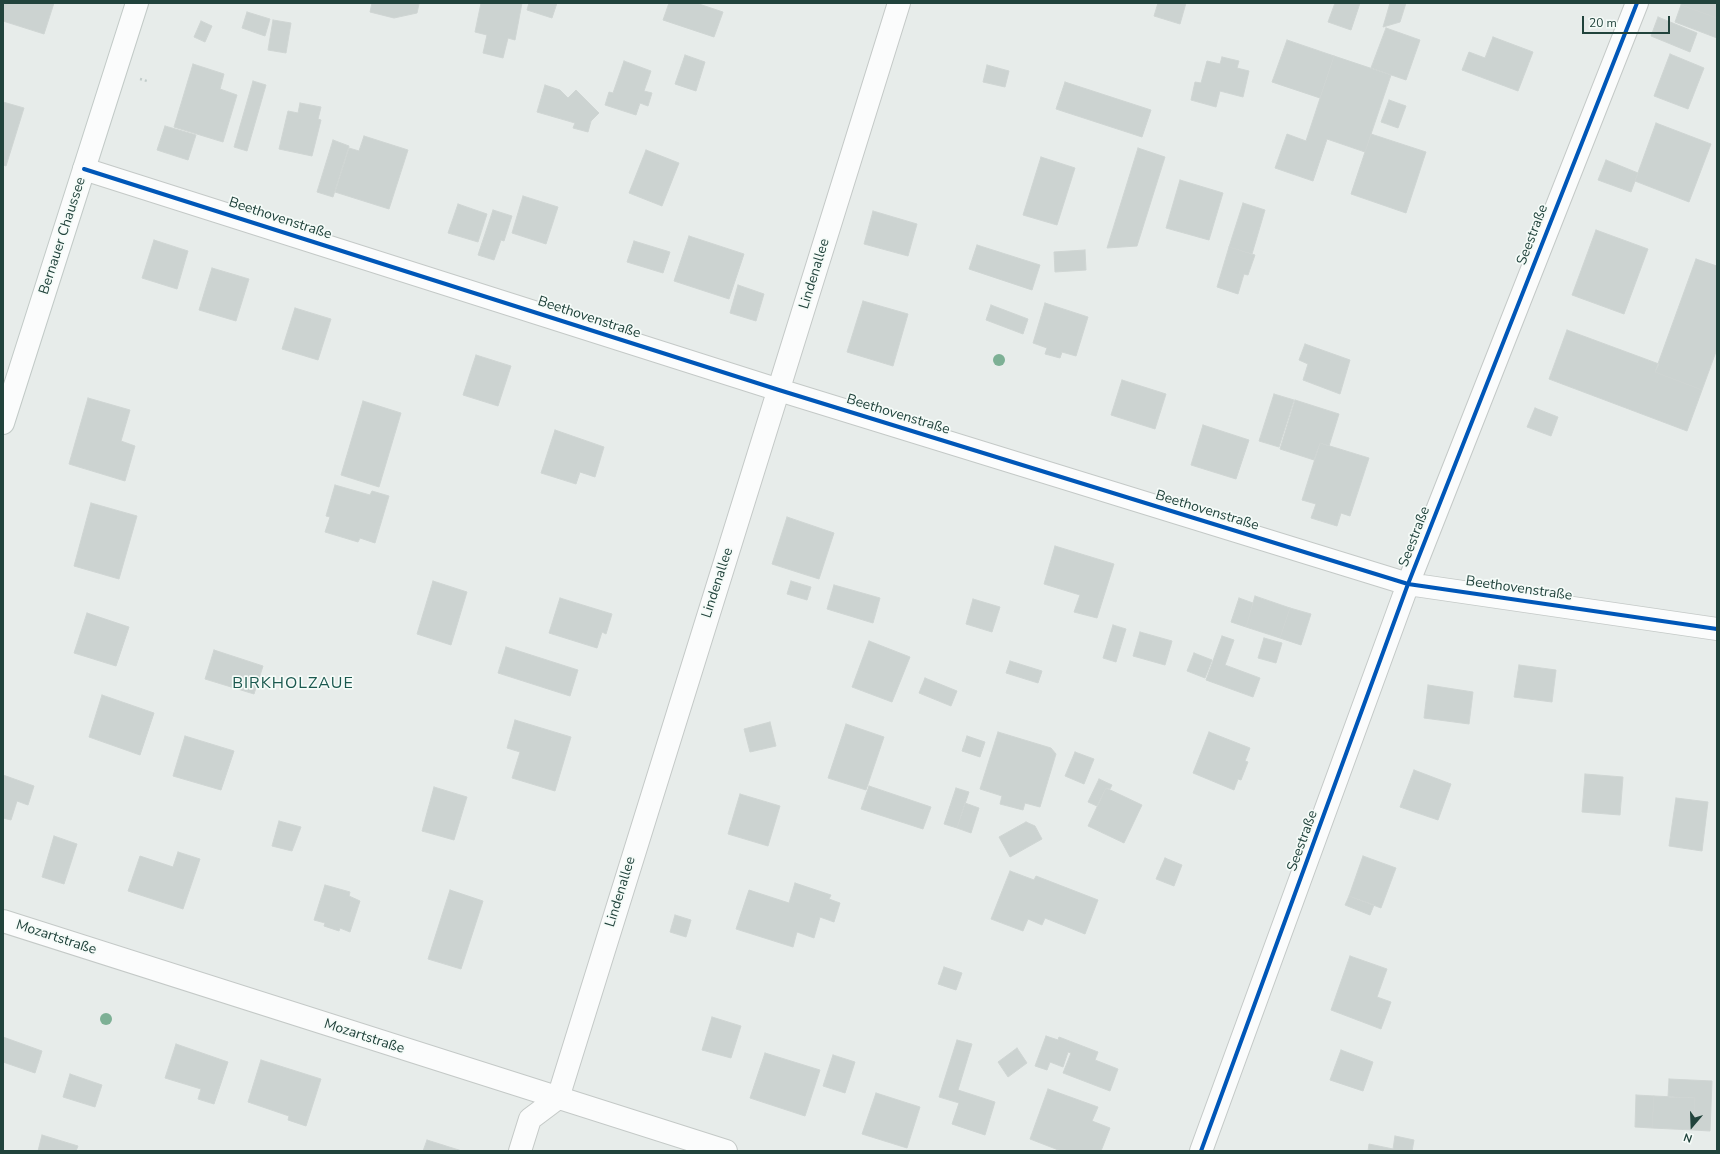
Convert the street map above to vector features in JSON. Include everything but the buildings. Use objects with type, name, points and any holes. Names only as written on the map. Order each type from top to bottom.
[{"type":"street","name":"Bernauer Chaussee","points":[[3,424],[137,3]]},
{"type":"street","name":"Lindenallee","points":[[558,1098],[898,3]]},
{"type":"street","name":"Seestraße","points":[[1201,1151],[1408,584],[1636,3]]},
{"type":"street","name":"Beethovenstraße","points":[[84,169],[779,390],[1408,584],[1717,629]]},
{"type":"street","name":"Mozartstraße","points":[[3,922],[726,1151]]},
{"type":"street","points":[[520,1151],[530,1119],[558,1098]]},
{"type":"cycle path","points":[[1201,1151],[1408,584],[1637,3]]},
{"type":"cycle path","points":[[84,169],[779,390],[1408,584],[1717,629]]},
{"type":"district","name":"BIRKHOLZAUE","points":[[293,684]]}]
